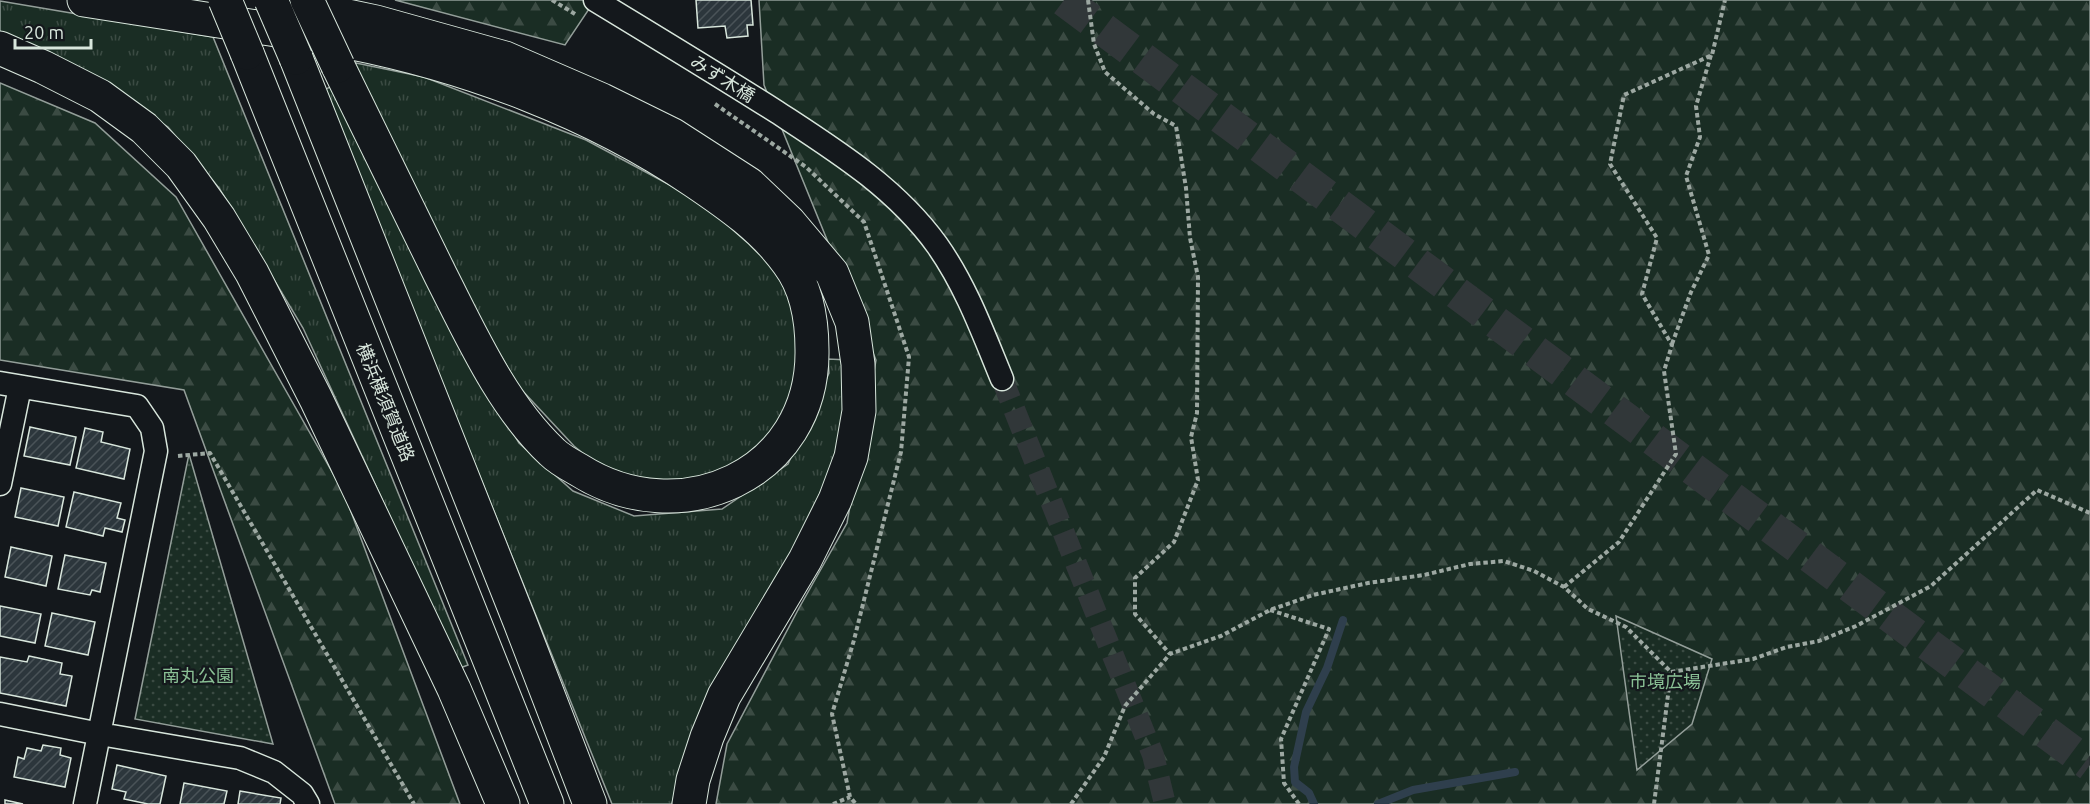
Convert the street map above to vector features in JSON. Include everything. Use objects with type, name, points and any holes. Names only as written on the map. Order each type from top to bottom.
[{"type":"highway","points":[[84,0],[347,42],[423,60],[512,89],[582,118],[667,163],[730,206],[764,236],[789,264],[804,293],[812,324],[813,371],[806,403],[791,432],[766,462],[722,487],[687,495],[642,496],[596,481],[553,454],[521,416],[471,336],[338,66],[307,0]]},
{"type":"highway","name":"横浜横須賀道路","points":[[225,0],[547,804]]},
{"type":"highway","points":[[263,0],[376,22],[505,58],[602,100],[673,135],[749,184],[789,222],[832,273],[852,322],[858,364],[859,411],[851,456],[835,500],[805,560],[724,696],[693,780],[689,804]]},
{"type":"highway","points":[[271,0],[520,622],[590,804]]},
{"type":"highway","points":[[0,48],[100,96],[144,128],[181,165],[219,218],[252,273],[316,399],[454,689],[503,804]]},
{"type":"street","name":"みず木橋","points":[[595,0],[723,78],[849,159],[900,201],[937,245],[969,298],[1002,379]]},
{"type":"street","points":[[0,484],[10,385],[137,406],[152,428],[156,451],[85,804]]},
{"type":"street","points":[[0,714],[240,758],[274,772],[302,794],[308,804]]},
{"type":"path","points":[[1088,0],[1094,44],[1105,72],[1154,114],[1176,126],[1186,188],[1190,238],[1198,277],[1197,413],[1191,437],[1198,480],[1174,542],[1135,578],[1135,614],[1170,654]]},
{"type":"path","points":[[1564,587],[1619,542],[1676,454],[1664,371],[1691,292],[1709,255],[1686,177],[1700,137],[1696,106],[1712,55],[1725,0]]},
{"type":"path","points":[[1672,345],[1642,294],[1657,238],[1610,164],[1624,95],[1712,55]]},
{"type":"path","points":[[153,459],[210,453],[414,804]]},
{"type":"path","points":[[1671,672],[1753,659],[1787,647],[1819,641],[1856,626],[1931,586],[2037,490],[2090,513]]},
{"type":"path","points":[[1071,804],[1104,757],[1125,706],[1170,654],[1221,636],[1270,610],[1313,595],[1368,583],[1424,575],[1470,564],[1504,561],[1534,571],[1564,587],[1588,609],[1626,627],[1671,672]]},
{"type":"path","points":[[1270,610],[1329,629],[1281,739],[1284,783],[1299,804]]},
{"type":"path","points":[[1654,804],[1671,672]]},
{"type":"path","points":[[833,804],[850,797]]},
{"type":"green space","points":[[395,0],[595,0],[565,45]]},
{"type":"green space","points":[[759,0],[2090,0],[2090,804],[716,804],[727,744],[847,523],[876,360],[764,85]]},
{"type":"green space","points":[[0,1],[213,37],[468,665],[460,668],[303,328],[219,188],[168,127],[74,65],[0,33]]},
{"type":"green space","points":[[356,63],[424,77],[586,140],[696,199],[758,246],[791,298],[804,338],[779,439],[709,484],[610,475],[574,446],[519,387],[480,320],[354,67]]},
{"type":"green space","points":[[0,83],[95,123],[176,197],[344,493],[460,804],[335,804],[184,390],[0,360]]},
{"type":"green space","points":[[330,87],[460,342],[519,443],[573,491],[634,516],[722,509],[788,464],[829,373],[828,359],[848,360],[847,412],[830,471],[804,528],[682,762],[672,804],[612,804],[324,90]]},
{"type":"green space","name":"南丸公園","points":[[189,454],[273,744],[135,719]]},
{"type":"green space","name":"市境広場","points":[[1616,616],[1712,659],[1692,724],[1637,770]]},
{"type":"building","points":[[696,0],[751,0],[753,25],[747,25],[748,36],[727,38],[725,26],[698,28]]},
{"type":"building","points":[[30,427],[76,437],[70,465],[24,456]]},
{"type":"building","points":[[85,428],[103,432],[101,442],[130,449],[124,479],[76,468]]},
{"type":"building","points":[[21,488],[64,497],[58,526],[15,517]]},
{"type":"building","points":[[74,492],[121,503],[117,518],[125,520],[122,532],[105,528],[103,536],[66,527]]},
{"type":"building","points":[[11,547],[52,556],[46,586],[5,577]]},
{"type":"building","points":[[65,555],[106,563],[100,592],[92,590],[90,595],[58,589]]},
{"type":"building","points":[[0,606],[41,614],[35,643],[0,636]]},
{"type":"building","points":[[52,613],[95,622],[88,655],[45,646]]},
{"type":"building","points":[[29,656],[62,663],[60,674],[72,676],[66,706],[0,693],[0,657],[27,662]]},
{"type":"building","points":[[43,745],[61,748],[60,755],[71,758],[65,787],[14,777],[18,757],[24,759],[27,748],[41,751]]},
{"type":"building","points":[[117,765],[166,776],[160,804],[124,799],[126,792],[112,789]]},
{"type":"building","points":[[184,783],[227,791],[224,804],[180,804]]},
{"type":"building","points":[[240,791],[281,798],[280,804],[238,804]]},
{"type":"building","points":[[5,800],[23,804],[5,804]]},
{"type":"waterway","points":[[1314,804],[1309,793],[1295,782],[1294,767],[1306,712],[1327,668],[1343,620]]},
{"type":"waterway","points":[[1378,804],[1413,790],[1515,772]]},
{"type":"tunnel","points":[[1064,0],[2090,765]]},
{"type":"tunnel","points":[[1002,379],[1153,755],[1165,804]]}]
